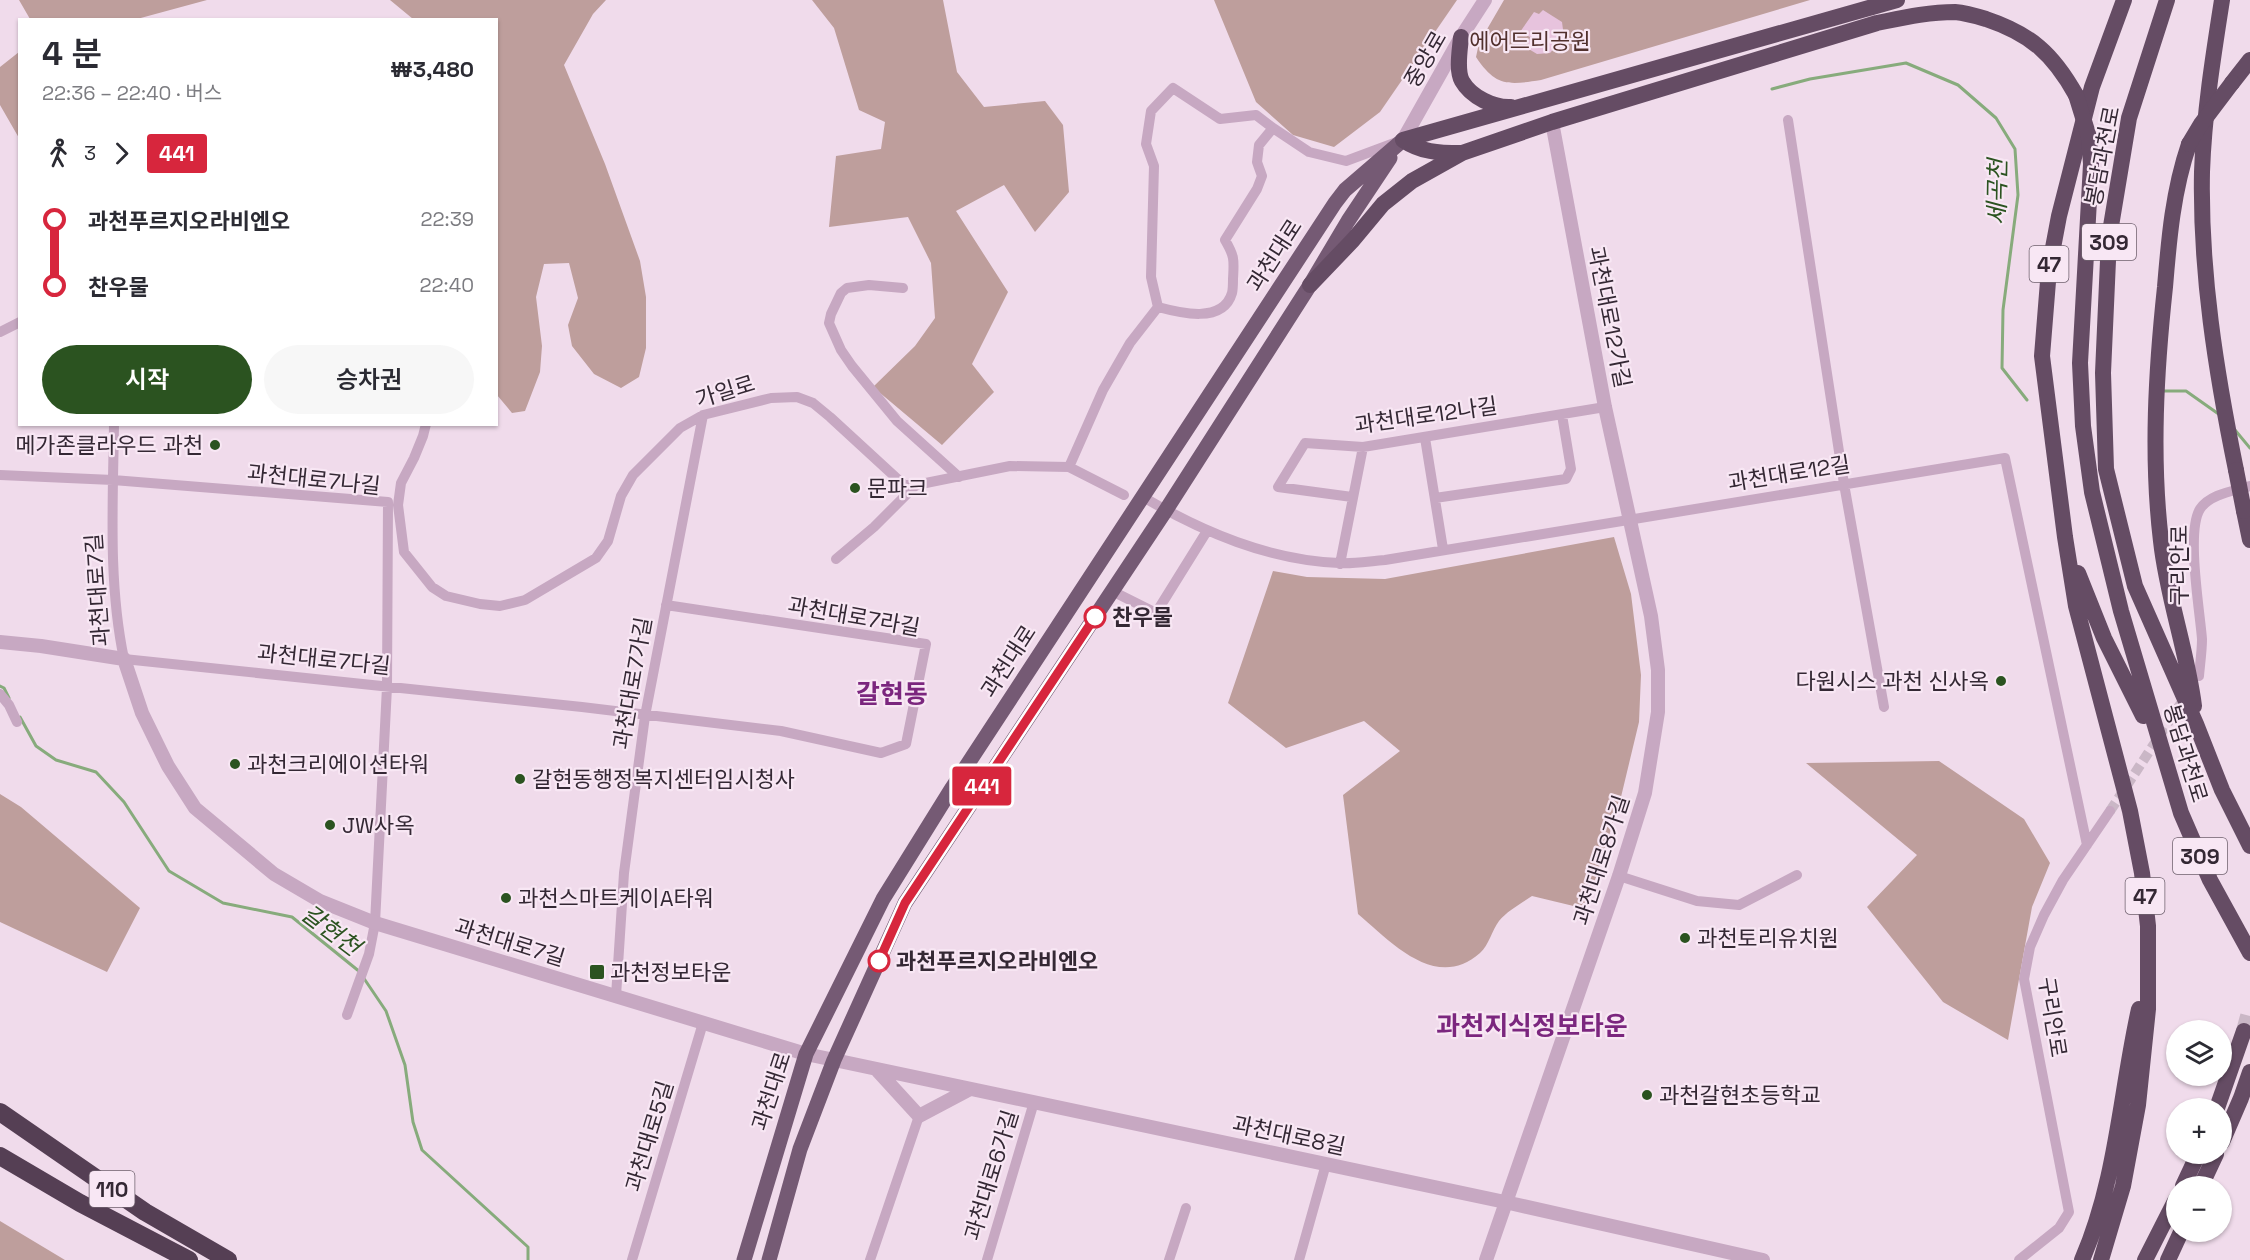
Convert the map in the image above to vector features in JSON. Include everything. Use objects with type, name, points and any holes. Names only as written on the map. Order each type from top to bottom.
[{"type":"highway","points":[[1403,140],[1897,0]]},
{"type":"highway","name":"47","points":[[2101,1260],[2121,1196],[2138,1106],[2148,1009],[2145,899],[2137,843],[2121,770],[2076,606],[2042,356],[2049,269],[2059,216],[2092,87],[2124,0]]},
{"type":"highway","name":"봉담과천로","points":[[2167,0],[2129,118],[2109,238],[2103,373],[2106,469],[2135,586],[2196,724],[2222,790],[2250,846]]},
{"type":"highway","points":[[2223,0],[2214,49],[2204,145],[2204,242],[2219,384],[2250,540]]},
{"type":"highway","name":"봉담과천로","points":[[1552,122],[1877,23],[1926,14],[1956,12],[2000,24],[2028,36],[2050,57],[2076,94],[2089,137],[2091,164],[2079,363],[2092,492],[2106,556],[2162,755],[2181,813],[2210,880],[2250,953]]},
{"type":"highway","points":[[1461,37],[1459,57],[1462,80],[1479,98],[1498,108],[1518,107]]},
{"type":"highway","points":[[2196,724],[2190,676],[2173,608],[2161,541],[2156,462],[2157,362],[2173,205],[2180,171],[2190,144],[2201,124],[2250,60]]},
{"type":"highway","points":[[1310,285],[1353,240],[1383,204],[1413,181],[1462,153],[1552,122]]},
{"type":"highway","points":[[1403,140],[1417,149],[1439,153],[1462,153]]},
{"type":"highway","points":[[2065,537],[2104,638],[2162,755]]},
{"type":"highway","points":[[2082,1260],[2102,1209],[2112,1164],[2134,1030],[2148,967]]},
{"type":"highway","points":[[2221,1098],[2244,1031]]},
{"type":"highway","points":[[2232,1119],[2250,1072]]},
{"type":"highway","name":"110","points":[[0,1112],[145,1212],[228,1260]]},
{"type":"highway","name":"110","points":[[0,1156],[80,1203],[189,1260]]},
{"type":"highway","points":[[2145,1260],[2166,1219]]},
{"type":"highway","points":[[2168,1260],[2176,1242]]},
{"type":"main road","name":"과천대로","points":[[744,1260],[806,1054],[883,899],[952,788],[1335,203],[1345,190],[1403,140]]},
{"type":"main road","name":"과천대로","points":[[769,1260],[800,1149],[834,1060],[905,903],[1166,510],[1310,285],[1348,221],[1403,140]]},
{"type":"main road","points":[[1335,203],[1341,203],[1349,210],[1348,221]]},
{"type":"street","name":"중앙로","points":[[1403,140],[1461,37],[1485,0]]},
{"type":"street","points":[[1158,307],[1151,277],[1154,166],[1146,144],[1150,111],[1173,88],[1220,119],[1256,115],[1309,152],[1346,161],[1403,140]]},
{"type":"street","points":[[1788,120],[1844,484],[1884,707]]},
{"type":"street","name":"과천대로12가길","points":[[1552,122],[1605,407],[1629,520]]},
{"type":"street","points":[[1158,307],[1184,315],[1201,315],[1222,308],[1232,294],[1234,255],[1225,240],[1257,189],[1262,176],[1257,162],[1259,146],[1273,128]]},
{"type":"street","points":[[903,288],[868,285],[847,288],[841,293],[829,323],[846,358],[897,421],[959,477]]},
{"type":"street","points":[[1069,467],[1103,390],[1130,343],[1158,307]]},
{"type":"street","points":[[0,332],[18,323]]},
{"type":"street","name":"가일로","points":[[426,426],[414,458],[401,483],[398,505],[404,552],[432,587],[446,596],[480,604],[500,606],[525,600],[596,558],[608,541],[621,496],[633,475],[680,428],[702,415],[771,398],[797,397],[813,404],[830,417],[855,438],[898,481],[904,485],[916,485]]},
{"type":"street","name":"과천대로12나길","points":[[1352,497],[1278,487],[1305,443],[1363,447],[1605,407]]},
{"type":"street","name":"과천대로7가길","points":[[616,996],[624,873],[645,716],[702,415]]},
{"type":"street","points":[[1435,498],[1566,479],[1571,469],[1562,415]]},
{"type":"street","name":"과천대로7길","points":[[114,426],[115,571],[119,636],[142,713],[168,766],[195,808],[274,874],[320,901],[375,923],[806,1054]]},
{"type":"street","points":[[1425,438],[1443,549]]},
{"type":"street","points":[[1340,564],[1363,447]]},
{"type":"street","name":"과천대로12길","points":[[1143,496],[1192,525],[1232,541],[1288,557],[1340,564],[1385,560],[2006,458],[2087,845]]},
{"type":"street","points":[[836,559],[874,527],[916,485],[1010,466],[1069,467],[1124,495]]},
{"type":"street","name":"과천대로7나길","points":[[0,475],[114,480],[388,502],[387,687],[375,923]]},
{"type":"street","name":"구리안로","points":[[2199,676],[2202,642],[2196,583],[2195,524],[2200,510],[2211,498],[2250,486]]},
{"type":"street","name":"과천대로8가길","points":[[1486,1260],[1619,876],[1645,793],[1658,712],[1658,670],[1651,616],[1629,520]]},
{"type":"street","points":[[1112,591],[1156,613],[1207,531]]},
{"type":"street","name":"과천대로7라길","points":[[645,716],[782,731],[881,753],[906,744],[926,644],[666,605]]},
{"type":"street","name":"과천대로7다길","points":[[0,642],[124,659],[582,707],[645,716]]},
{"type":"street","points":[[0,694],[9,705],[17,722]]},
{"type":"street","name":"구리안로","points":[[2019,1260],[2059,1228],[2069,1212],[2024,980],[2030,948],[2063,879],[2110,811]]},
{"type":"street","points":[[1619,876],[1697,902],[1739,904],[1797,875]]},
{"type":"street","points":[[347,1015],[369,954],[375,923]]},
{"type":"street","name":"과천대로5길","points":[[632,1260],[703,1023]]},
{"type":"street","name":"과천대로8길","points":[[806,1054],[1506,1202],[1763,1260]]},
{"type":"street","points":[[876,1069],[919,1116]]},
{"type":"street","points":[[870,1260],[919,1116],[970,1089]]},
{"type":"street","name":"과천대로6가길","points":[[987,1260],[1034,1102]]},
{"type":"street","points":[[1299,1260],[1326,1164]]},
{"type":"street","points":[[1169,1260],[1186,1208]]},
{"type":"green space","points":[[19,0],[207,0],[141,18],[29,18]]},
{"type":"green space","points":[[390,0],[606,0],[593,14],[564,65],[605,164],[640,261],[646,297],[646,348],[639,377],[621,388],[594,374],[572,346],[568,325],[578,298],[569,263],[544,264],[536,297],[542,346],[540,372],[525,411],[512,413],[498,396],[498,18],[412,18]]},
{"type":"green space","points":[[812,0],[943,0],[957,72],[984,107],[1045,101],[1063,125],[1069,192],[1035,232],[1004,185],[956,211],[1008,292],[972,364],[994,392],[942,445],[873,387],[915,346],[935,318],[931,263],[908,217],[829,227],[836,156],[881,149],[885,122],[859,110],[834,28]]},
{"type":"green space","points":[[1214,0],[1457,0],[1380,112],[1334,147],[1293,135],[1256,102]]},
{"type":"green space","name":"에어드리공원","points":[[1504,0],[1810,0],[1541,80],[1511,83],[1497,79],[1490,74],[1476,57],[1479,43]]},
{"type":"green space","points":[[18,53],[18,136],[0,105],[0,67]]},
{"type":"green space","points":[[1614,537],[1631,594],[1641,675],[1639,722],[1621,797],[1586,909],[1532,896],[1502,917],[1483,950],[1463,964],[1447,967],[1431,965],[1415,959],[1358,914],[1343,795],[1400,751],[1364,721],[1286,748],[1228,703],[1273,571],[1307,577],[1385,579]]},
{"type":"green space","points":[[1939,761],[2024,819],[2050,863],[2032,907],[2008,1040],[1943,1002],[1867,907],[1917,855],[1806,763]]},
{"type":"green space","points":[[0,794],[21,807],[140,908],[107,972],[0,922]]},
{"type":"green space","points":[[0,1221],[65,1260],[0,1260]]},
{"type":"shaded area","points":[[1543,10],[1562,22],[1564,37],[1550,53],[1537,54],[1527,48],[1530,37],[1520,32],[1534,12],[1539,14]]},
{"type":"waterway","name":"세곡천","points":[[1772,89],[1810,79],[1906,63],[1958,85],[1996,118],[2015,149],[2018,195],[2003,310],[2002,368],[2027,400]]},
{"type":"waterway","name":"세곡천","points":[[2163,391],[2186,391],[2220,415]]},
{"type":"waterway","name":"세곡천","points":[[2235,430],[2250,448]]},
{"type":"waterway","name":"갈현천","points":[[0,686],[4,688],[9,698]]},
{"type":"waterway","name":"갈현천","points":[[20,717],[36,746],[56,760],[96,772],[124,802],[169,871],[223,903],[292,917],[360,972]]},
{"type":"waterway","name":"갈현천","points":[[363,977],[386,1011],[405,1065],[413,1122],[422,1150],[528,1247],[528,1260]]},
{"type":"tunnel","points":[[2110,811],[2187,694]]},
{"type":"tunnel","points":[[2244,1031],[2250,1009]]},
{"type":"bus line","name":"441","points":[[879,961],[905,903],[1095,617]]},
{"type":"place","name":"메가존클라우드 과천","points":[[215,445]]},
{"type":"place","name":"문파크","points":[[855,488]]},
{"type":"place","name":"찬우물","points":[[1095,617]]},
{"type":"place","name":"다원시스 과천 신사옥","points":[[2001,681]]},
{"type":"place","name":"과천크리에이션타워","points":[[235,764]]},
{"type":"place","name":"갈현동행정복지센터임시청사","points":[[520,779]]},
{"type":"place","name":"JW사옥","points":[[330,825]]},
{"type":"place","name":"과천스마트케이A타워","points":[[506,898]]},
{"type":"place","name":"과천토리유치원","points":[[1685,938]]},
{"type":"place","name":"과천푸르지오라비엔오","points":[[879,961]]},
{"type":"place","name":"과천정보타운","points":[[597,972]]},
{"type":"place","name":"과천갈현초등학교","points":[[1647,1095]]},
{"type":"district","name":"갈현동","points":[[892,694]]},
{"type":"district","name":"과천지식정보타운","points":[[1532,1026]]}]
